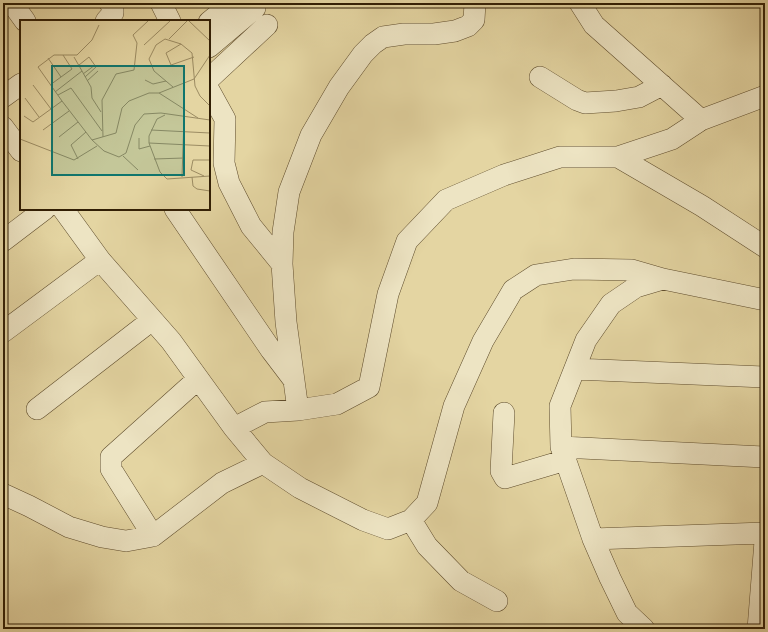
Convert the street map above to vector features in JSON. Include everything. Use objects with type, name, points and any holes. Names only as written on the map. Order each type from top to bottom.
[{"type":"street","points":[[12,3],[24,20]]},
{"type":"street","points":[[107,20],[113,14],[113,9],[110,3]]},
{"type":"street","points":[[161,3],[170,20]]},
{"type":"street","points":[[210,21],[232,3]]},
{"type":"street","points":[[210,46],[255,8],[254,3]]},
{"type":"street","points":[[298,410],[286,322],[282,264],[283,232],[289,192],[310,135],[339,86],[373,44],[383,37],[404,34],[434,34],[454,31],[468,26],[474,20],[475,3]]},
{"type":"street","points":[[580,3],[594,25],[701,120]]},
{"type":"street","points":[[210,79],[267,25]]},
{"type":"street","points":[[540,77],[585,103],[616,101],[639,96],[662,85]]},
{"type":"street","points":[[3,97],[20,85]]},
{"type":"street","points":[[210,92],[225,120],[224,163],[229,184],[251,226],[282,264]]},
{"type":"street","points":[[234,428],[265,412],[298,410],[336,404],[369,387],[388,294],[407,241],[446,200],[504,175],[560,157],[618,157],[672,138],[701,120],[765,96]]},
{"type":"street","points":[[3,127],[20,147]]},
{"type":"street","points":[[618,157],[702,206],[765,247]]},
{"type":"street","points":[[3,242],[44,210]]},
{"type":"street","points":[[64,210],[100,260],[171,341],[234,428],[263,463],[300,488],[364,520],[388,529],[411,520],[427,503],[454,406],[483,341],[513,290],[536,275],[574,269],[632,270],[663,279],[765,300]]},
{"type":"street","points":[[176,210],[271,350],[293,379]]},
{"type":"street","points":[[3,332],[100,260]]},
{"type":"street","points":[[644,629],[627,613],[593,539],[563,454],[560,406],[586,340],[611,304],[636,286],[663,279]]},
{"type":"street","points":[[37,409],[152,320]]},
{"type":"street","points":[[575,369],[765,377]]},
{"type":"street","points":[[153,536],[111,469],[111,457],[198,379]]},
{"type":"street","points":[[504,413],[501,471],[505,478],[563,454],[765,457]]},
{"type":"street","points":[[3,494],[69,527],[102,537],[126,541],[153,536],[222,483],[263,463]]},
{"type":"street","points":[[411,520],[427,546],[461,581],[498,601]]},
{"type":"street","points":[[593,539],[765,533]]},
{"type":"street","points":[[758,629],[765,541]]}]
